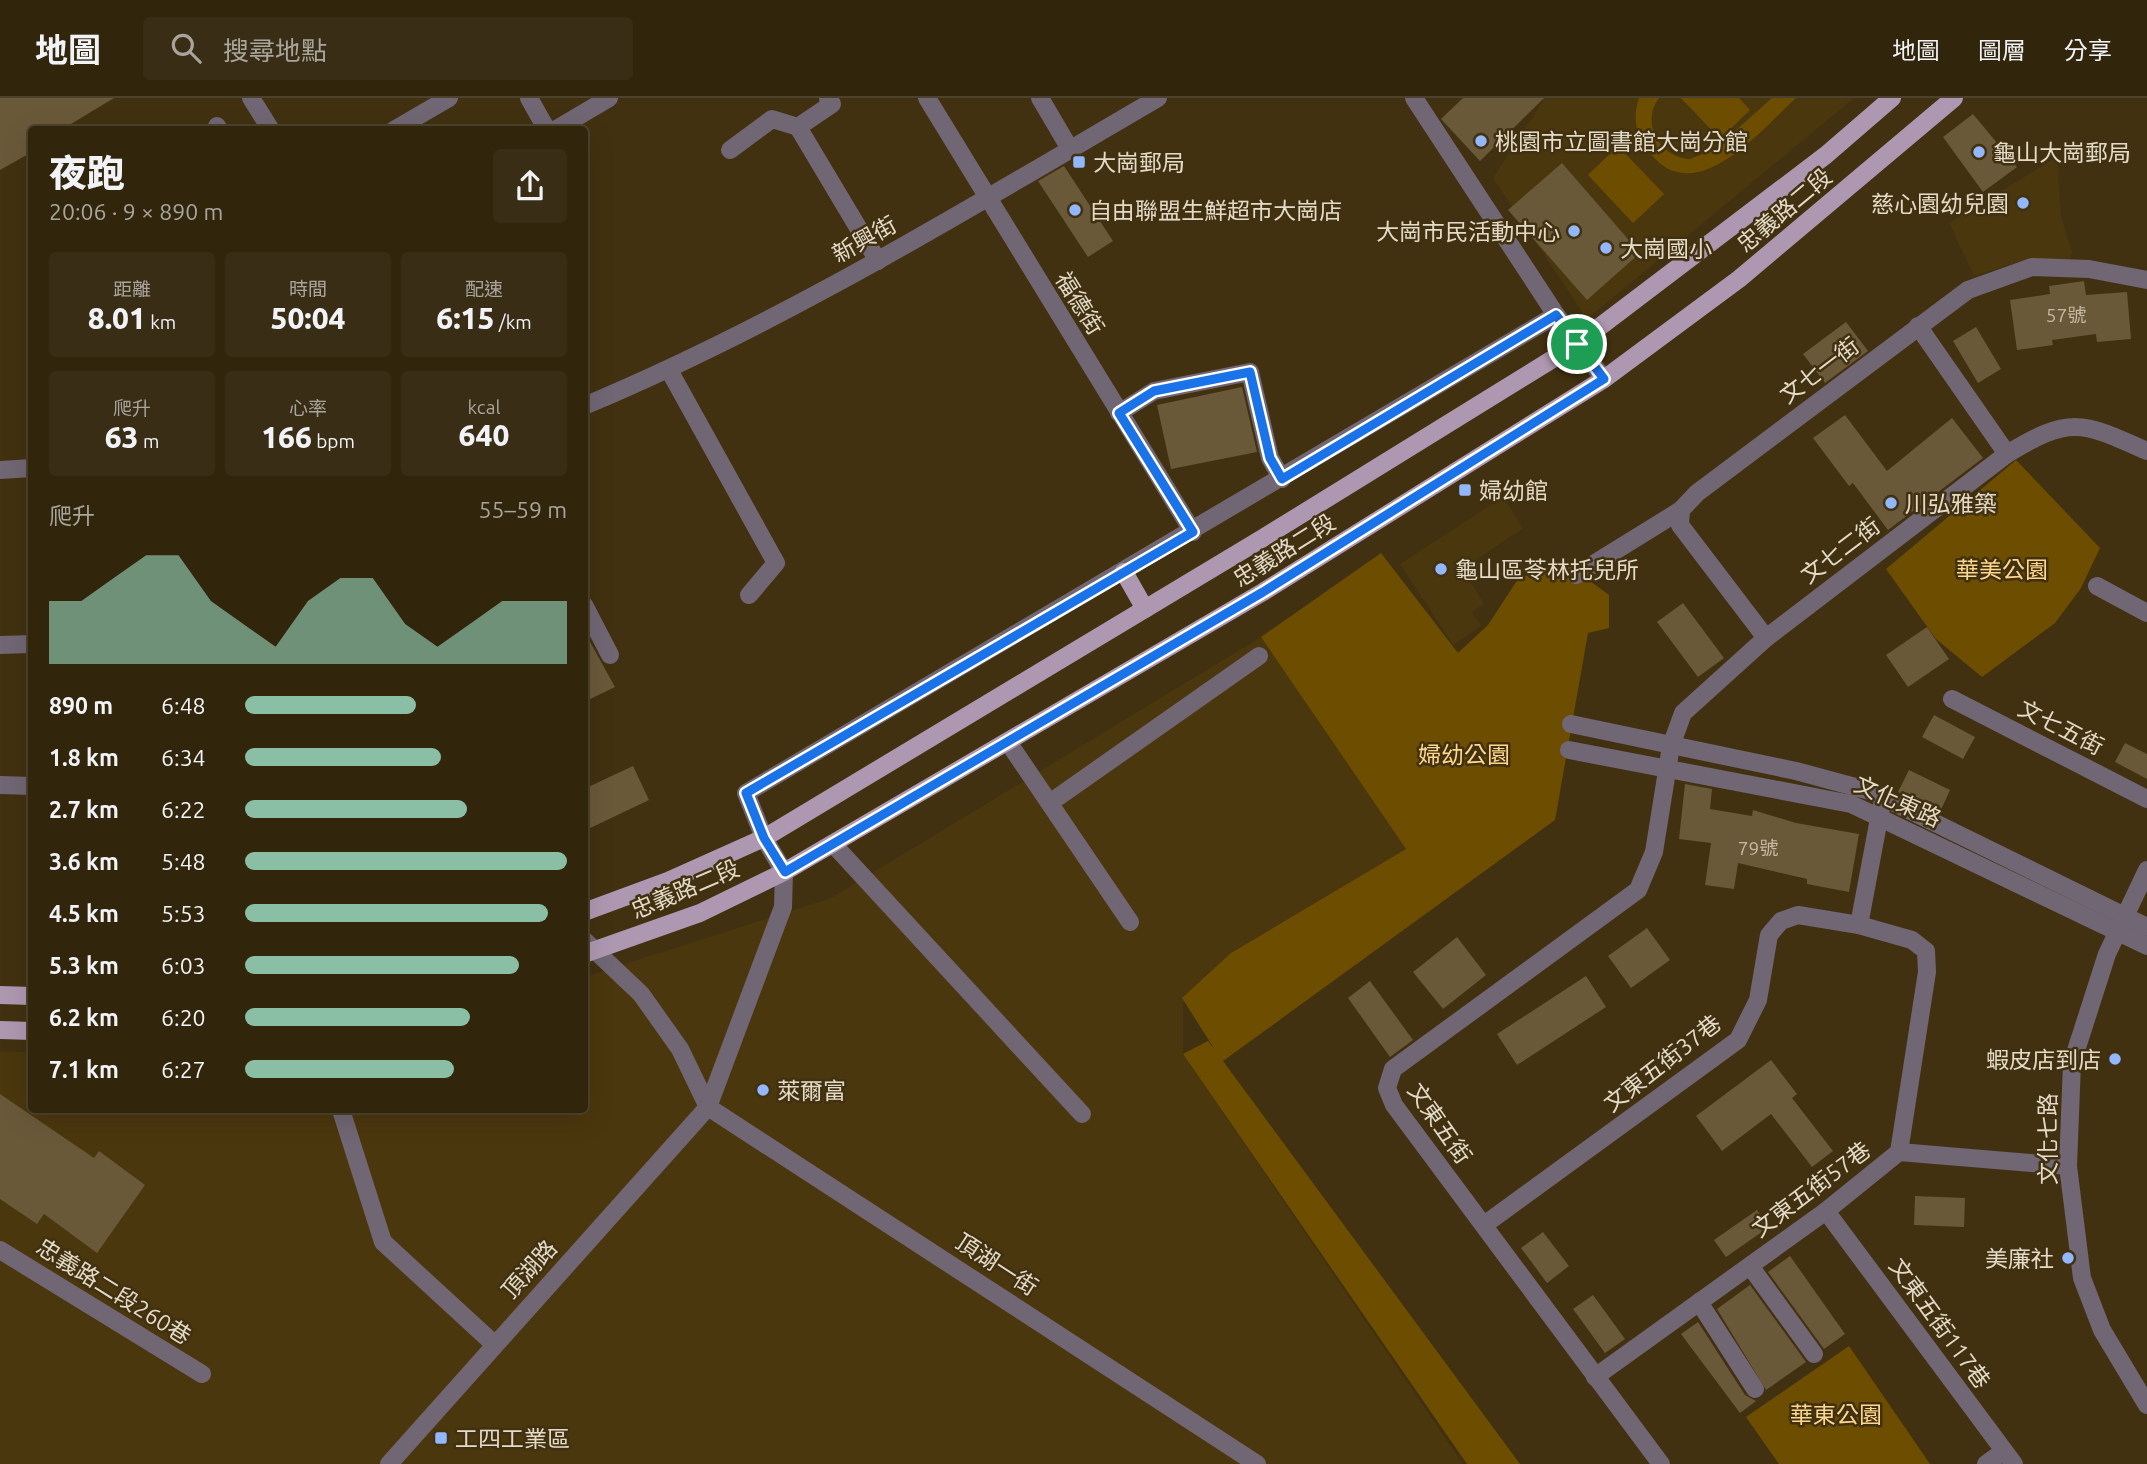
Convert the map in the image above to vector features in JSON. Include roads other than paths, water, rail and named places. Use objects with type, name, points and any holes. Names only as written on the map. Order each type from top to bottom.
[{"type":"main road","name":"忠義路二段","points":[[588,911],[668,881],[764,838],[1577,344],[1826,155],[1892,98]]},
{"type":"main road","name":"忠義路二段","points":[[588,948],[700,913],[785,872],[1263,592],[1604,379],[1739,279],[1954,98]]},
{"type":"main road","points":[[1124,572],[1145,608]]},
{"type":"main road","points":[[0,995],[28,996]]},
{"type":"main road","points":[[0,1030],[28,1031]]},
{"type":"street","points":[[251,98],[268,126]]},
{"type":"street","points":[[401,126],[449,98]]},
{"type":"street","points":[[529,98],[545,126]]},
{"type":"street","points":[[562,126],[609,98]]},
{"type":"street","points":[[798,127],[832,104],[828,98]]},
{"type":"street","name":"福德街","points":[[926,98],[1193,532]]},
{"type":"street","points":[[1040,98],[1070,149]]},
{"type":"street","name":"新興街","points":[[588,404],[669,370],[878,261],[1158,98]]},
{"type":"street","points":[[1414,98],[1556,315],[1604,379]]},
{"type":"street","points":[[730,150],[772,119],[798,127],[878,261]]},
{"type":"street","name":"文七一街","points":[[1576,575],[1681,510],[1697,493],[1968,290],[2032,267],[2089,269],[2147,280]]},
{"type":"street","points":[[785,872],[764,838],[746,793],[1193,532],[1556,315]]},
{"type":"street","points":[[1918,326],[2007,454]]},
{"type":"street","points":[[669,370],[776,563],[749,595]]},
{"type":"street","points":[[1119,413],[1154,391],[1250,372],[1270,458],[1282,479]]},
{"type":"street","name":"文七二街","points":[[1671,746],[1683,713],[1766,638],[2007,454],[2033,438],[2068,426],[2097,429],[2147,452]]},
{"type":"street","points":[[0,470],[28,468]]},
{"type":"street","points":[[1681,510],[1680,525],[1692,544],[1766,638]]},
{"type":"street","points":[[2096,586],[2147,613]]},
{"type":"street","points":[[588,613],[610,655]]},
{"type":"street","points":[[0,645],[28,644]]},
{"type":"street","points":[[1051,802],[1259,656]]},
{"type":"street","name":"文七五街","points":[[1952,699],[2147,799]]},
{"type":"street","name":"文化東路","points":[[1571,724],[1796,771],[1884,797],[2122,924],[2147,946]]},
{"type":"street","points":[[1008,742],[1130,922]]},
{"type":"street","name":"文東五街","points":[[1661,1464],[1394,1105],[1387,1088],[1393,1069],[1638,890],[1654,852],[1671,746]]},
{"type":"street","name":"文化東路","points":[[1569,750],[1668,766],[1852,804],[2122,924],[2147,927]]},
{"type":"street","points":[[0,785],[28,786]]},
{"type":"street","points":[[1858,925],[1884,797]]},
{"type":"street","points":[[834,844],[1082,1115]]},
{"type":"street","name":"文化七路","points":[[2147,870],[2107,954],[2072,1063],[2068,1166],[2082,1278],[2102,1330],[2147,1405]]},
{"type":"street","name":"頂湖路","points":[[389,1464],[708,1107],[783,907],[785,872]]},
{"type":"street","name":"文東五街37巷","points":[[1484,1225],[1738,1040],[1758,1000],[1769,935],[1781,921],[1798,915],[1858,925]]},
{"type":"street","name":"文東五街57巷","points":[[1595,1377],[1826,1211],[1899,1152],[1927,972],[1926,951],[1912,940],[1858,925]]},
{"type":"street","points":[[588,948],[640,994],[680,1049],[708,1107]]},
{"type":"street","name":"頂湖一街","points":[[708,1107],[1257,1464]]},
{"type":"street","points":[[342,1113],[383,1241],[494,1344]]},
{"type":"street","points":[[1899,1152],[2068,1166]]},
{"type":"street","name":"文東五街117巷","points":[[1826,1211],[2009,1457]]},
{"type":"street","name":"忠義路二段260巷","points":[[0,1250],[202,1374]]},
{"type":"street","points":[[1750,1266],[1814,1354]]},
{"type":"street","points":[[1699,1302],[1755,1389]]},
{"type":"street","points":[[1986,1464],[2009,1457]]},
{"type":"place","name":"桃園市立圖書館大崗分館","points":[[1481,141]]},
{"type":"place","name":"龜山大崗郵局","points":[[1979,152]]},
{"type":"place","name":"大崗郵局","points":[[1079,162]]},
{"type":"place","name":"慈心園幼兒園","points":[[2023,203]]},
{"type":"place","name":"自由聯盟生鮮超市大崗店","points":[[1075,210]]},
{"type":"place","name":"大崗市民活動中心","points":[[1574,231]]},
{"type":"place","name":"大崗國小","points":[[1606,248]]},
{"type":"place","name":"婦幼館","points":[[1465,490]]},
{"type":"place","name":"川弘雅築","points":[[1891,503]]},
{"type":"place","name":"龜山區苓林托兒所","points":[[1441,569]]},
{"type":"place","name":"蝦皮店到店","points":[[2115,1059]]},
{"type":"place","name":"萊爾富","points":[[763,1090]]},
{"type":"place","name":"美廉社","points":[[2068,1258]]},
{"type":"place","name":"工四工業區","points":[[441,1438]]},
{"type":"park label","name":"華美公園","points":[[2002,569]]},
{"type":"park label","name":"婦幼公園","points":[[1464,754]]},
{"type":"park label","name":"華東公園","points":[[1836,1414]]}]
